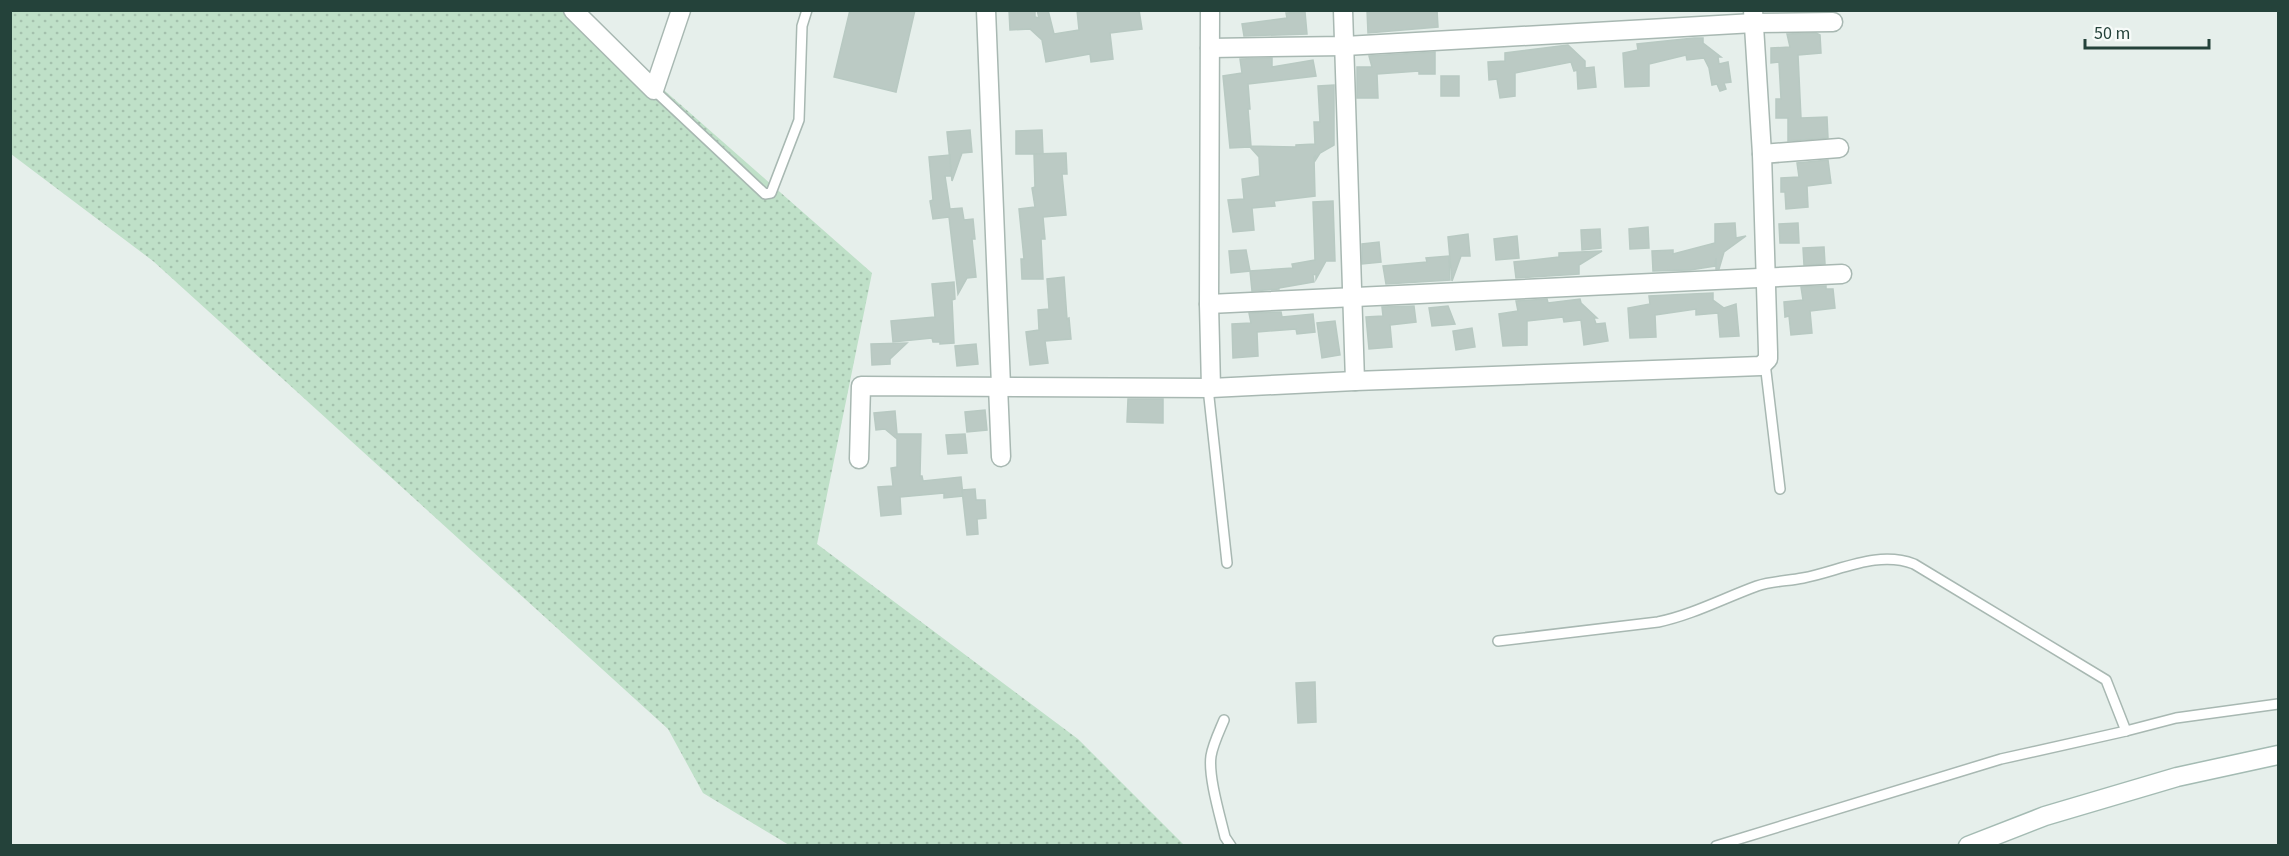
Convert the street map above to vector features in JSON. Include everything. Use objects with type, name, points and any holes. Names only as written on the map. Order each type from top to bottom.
[{"type":"street","points":[[573,10],[654,90],[681,10]]},
{"type":"street","points":[[986,10],[1000,458]]},
{"type":"street","points":[[1210,10],[1210,388]]},
{"type":"street","points":[[1343,10],[1355,381]]},
{"type":"street","points":[[859,459],[861,386],[1210,388],[1756,367],[1765,363],[1768,352],[1766,277],[1754,17]]},
{"type":"street","points":[[1210,48],[1345,46],[1754,17],[1833,22]]},
{"type":"street","points":[[1762,154],[1839,148]]},
{"type":"street","points":[[1209,304],[1842,274]]},
{"type":"street","points":[[1968,846],[2045,816],[2177,777],[2278,755]]},
{"type":"lane","points":[[654,90],[765,194],[771,194],[801,112],[802,26],[807,10]]},
{"type":"lane","points":[[1765,363],[1780,489]]},
{"type":"lane","points":[[1210,388],[1227,563]]},
{"type":"lane","points":[[1497,641],[1658,622],[1760,585],[1803,578],[1876,559],[1901,559],[1914,564],[2106,680],[2126,732]]},
{"type":"lane","points":[[1716,846],[2001,759],[2126,732],[2176,718],[2278,704]]},
{"type":"lane","points":[[1224,720],[1210,758],[1225,837],[1231,846]]},
{"type":"green space","points":[[11,11],[574,11],[872,273],[817,544],[1078,739],[1184,845],[789,845],[703,793],[668,729],[153,261],[11,154]]},
{"type":"building","points":[[850,10],[915,10],[896,92],[834,77]]},
{"type":"building","points":[[1009,10],[1035,10],[1035,17],[1039,18],[1037,10],[1048,10],[1054,34],[1079,30],[1077,10],[1139,10],[1142,29],[1110,33],[1113,59],[1091,62],[1090,54],[1046,62],[1042,40],[1030,29],[1010,30]]},
{"type":"building","points":[[1367,10],[1437,10],[1438,27],[1368,33]]},
{"type":"building","points":[[1305,12],[1307,34],[1244,36],[1242,24],[1287,18],[1286,13]]},
{"type":"building","points":[[1816,33],[1820,35],[1821,53],[1798,55],[1801,118],[1827,117],[1828,138],[1788,141],[1788,118],[1776,118],[1776,99],[1781,99],[1779,62],[1771,63],[1771,48],[1790,47],[1787,34]]},
{"type":"building","points":[[1703,38],[1703,43],[1721,57],[1718,57],[1719,64],[1728,62],[1731,82],[1724,83],[1726,89],[1720,91],[1717,84],[1712,85],[1709,68],[1704,58],[1687,60],[1686,55],[1649,64],[1649,86],[1625,87],[1623,53],[1638,50],[1637,44]]},
{"type":"building","points":[[1568,45],[1585,61],[1585,68],[1594,67],[1596,87],[1578,89],[1577,70],[1574,71],[1571,62],[1515,73],[1515,96],[1500,98],[1497,79],[1489,80],[1488,62],[1505,61],[1505,53]]},
{"type":"building","points":[[1435,52],[1435,74],[1419,74],[1419,71],[1377,74],[1378,98],[1357,98],[1357,67],[1372,67],[1369,56]]},
{"type":"building","points":[[1272,58],[1272,67],[1313,60],[1316,76],[1248,84],[1251,146],[1296,147],[1296,145],[1315,144],[1314,122],[1320,122],[1318,86],[1334,85],[1334,145],[1320,153],[1315,161],[1314,157],[1315,196],[1274,201],[1275,206],[1252,208],[1254,230],[1233,232],[1228,200],[1244,199],[1242,179],[1260,176],[1259,157],[1250,147],[1230,148],[1223,76],[1242,73],[1240,59]]},
{"type":"building","points":[[1441,76],[1459,76],[1459,96],[1441,96]]},
{"type":"building","points":[[970,130],[972,152],[962,153],[952,181],[947,132]]},
{"type":"building","points":[[1042,130],[1043,154],[1016,154],[1016,131]]},
{"type":"building","points":[[1066,153],[1067,174],[1062,174],[1066,215],[1043,217],[1045,239],[1041,239],[1043,279],[1022,279],[1021,259],[1024,259],[1019,209],[1035,207],[1032,188],[1035,187],[1034,154]]},
{"type":"building","points":[[950,155],[951,176],[945,176],[950,209],[962,208],[964,220],[973,219],[975,239],[972,239],[976,277],[967,278],[958,294],[949,217],[933,219],[930,201],[933,200],[929,157]]},
{"type":"building","points":[[1828,160],[1831,183],[1807,186],[1808,207],[1786,209],[1785,192],[1781,192],[1781,178],[1799,177],[1797,163]]},
{"type":"building","points":[[1333,201],[1335,261],[1326,261],[1316,279],[1316,274],[1313,275],[1314,282],[1279,289],[1252,291],[1250,271],[1293,268],[1292,264],[1315,260],[1313,202]]},
{"type":"building","points":[[1735,223],[1736,238],[1746,236],[1724,252],[1719,269],[1716,269],[1716,258],[1715,266],[1690,270],[1653,271],[1652,251],[1673,250],[1673,254],[1715,243],[1715,224]]},
{"type":"building","points":[[1798,223],[1799,243],[1780,243],[1779,224]]},
{"type":"building","points":[[1648,227],[1649,248],[1630,249],[1629,229]]},
{"type":"building","points":[[1600,229],[1601,248],[1582,250],[1581,230]]},
{"type":"building","points":[[1468,234],[1470,256],[1461,256],[1452,281],[1448,237]]},
{"type":"building","points":[[1517,236],[1519,258],[1496,260],[1494,239]]},
{"type":"building","points":[[1379,242],[1381,262],[1362,264],[1362,244]]},
{"type":"building","points":[[1824,247],[1825,264],[1804,265],[1803,248]]},
{"type":"building","points":[[1246,250],[1250,271],[1231,273],[1229,251]]},
{"type":"building","points":[[1602,251],[1579,265],[1579,274],[1516,278],[1514,262],[1559,257],[1559,253]]},
{"type":"building","points":[[1449,256],[1450,280],[1386,284],[1383,266],[1427,262],[1426,258]]},
{"type":"building","points":[[1064,277],[1071,339],[1045,341],[1048,363],[1030,365],[1026,332],[1039,330],[1038,310],[1049,309],[1047,279]]},
{"type":"building","points":[[954,282],[955,299],[952,300],[954,343],[940,344],[940,342],[933,342],[932,338],[893,342],[891,321],[935,317],[932,284]]},
{"type":"building","points":[[1826,286],[1826,289],[1833,289],[1835,308],[1810,311],[1812,333],[1791,335],[1789,316],[1785,317],[1784,302],[1803,300],[1801,287]]},
{"type":"building","points":[[1713,293],[1713,300],[1724,308],[1736,304],[1739,336],[1720,337],[1718,313],[1696,315],[1696,309],[1655,315],[1656,337],[1630,338],[1628,308],[1650,304],[1649,296]]},
{"type":"building","points":[[1547,299],[1548,303],[1580,299],[1581,303],[1597,318],[1594,318],[1596,324],[1605,323],[1608,341],[1584,345],[1581,320],[1564,322],[1563,317],[1527,321],[1527,345],[1503,346],[1499,314],[1518,311],[1516,301]]},
{"type":"building","points":[[1414,306],[1416,322],[1390,325],[1392,347],[1369,349],[1366,317],[1383,316],[1382,307]]},
{"type":"building","points":[[1448,306],[1455,324],[1432,326],[1429,308]]},
{"type":"building","points":[[1281,312],[1282,317],[1313,314],[1315,332],[1297,334],[1296,329],[1257,332],[1258,356],[1233,358],[1232,324],[1251,323],[1249,313]]},
{"type":"building","points":[[1335,321],[1340,355],[1322,358],[1317,323]]},
{"type":"building","points":[[1472,328],[1475,347],[1456,350],[1453,331]]},
{"type":"building","points":[[907,343],[890,359],[890,364],[872,365],[871,344]]},
{"type":"building","points":[[976,344],[978,364],[957,366],[955,346]]},
{"type":"building","points":[[1128,399],[1163,399],[1163,423],[1127,422]]},
{"type":"building","points":[[985,410],[987,430],[967,432],[965,412]]},
{"type":"building","points":[[895,411],[897,434],[921,434],[920,476],[923,481],[961,477],[963,496],[944,498],[944,493],[900,497],[901,514],[881,516],[878,487],[893,486],[891,468],[897,467],[897,439],[885,429],[876,430],[874,413]]},
{"type":"building","points":[[965,434],[967,453],[948,454],[946,435]]},
{"type":"building","points":[[975,489],[976,500],[985,500],[986,518],[977,519],[978,534],[967,535],[962,490]]},
{"type":"building","points":[[1315,682],[1316,722],[1298,723],[1296,683]]}]
